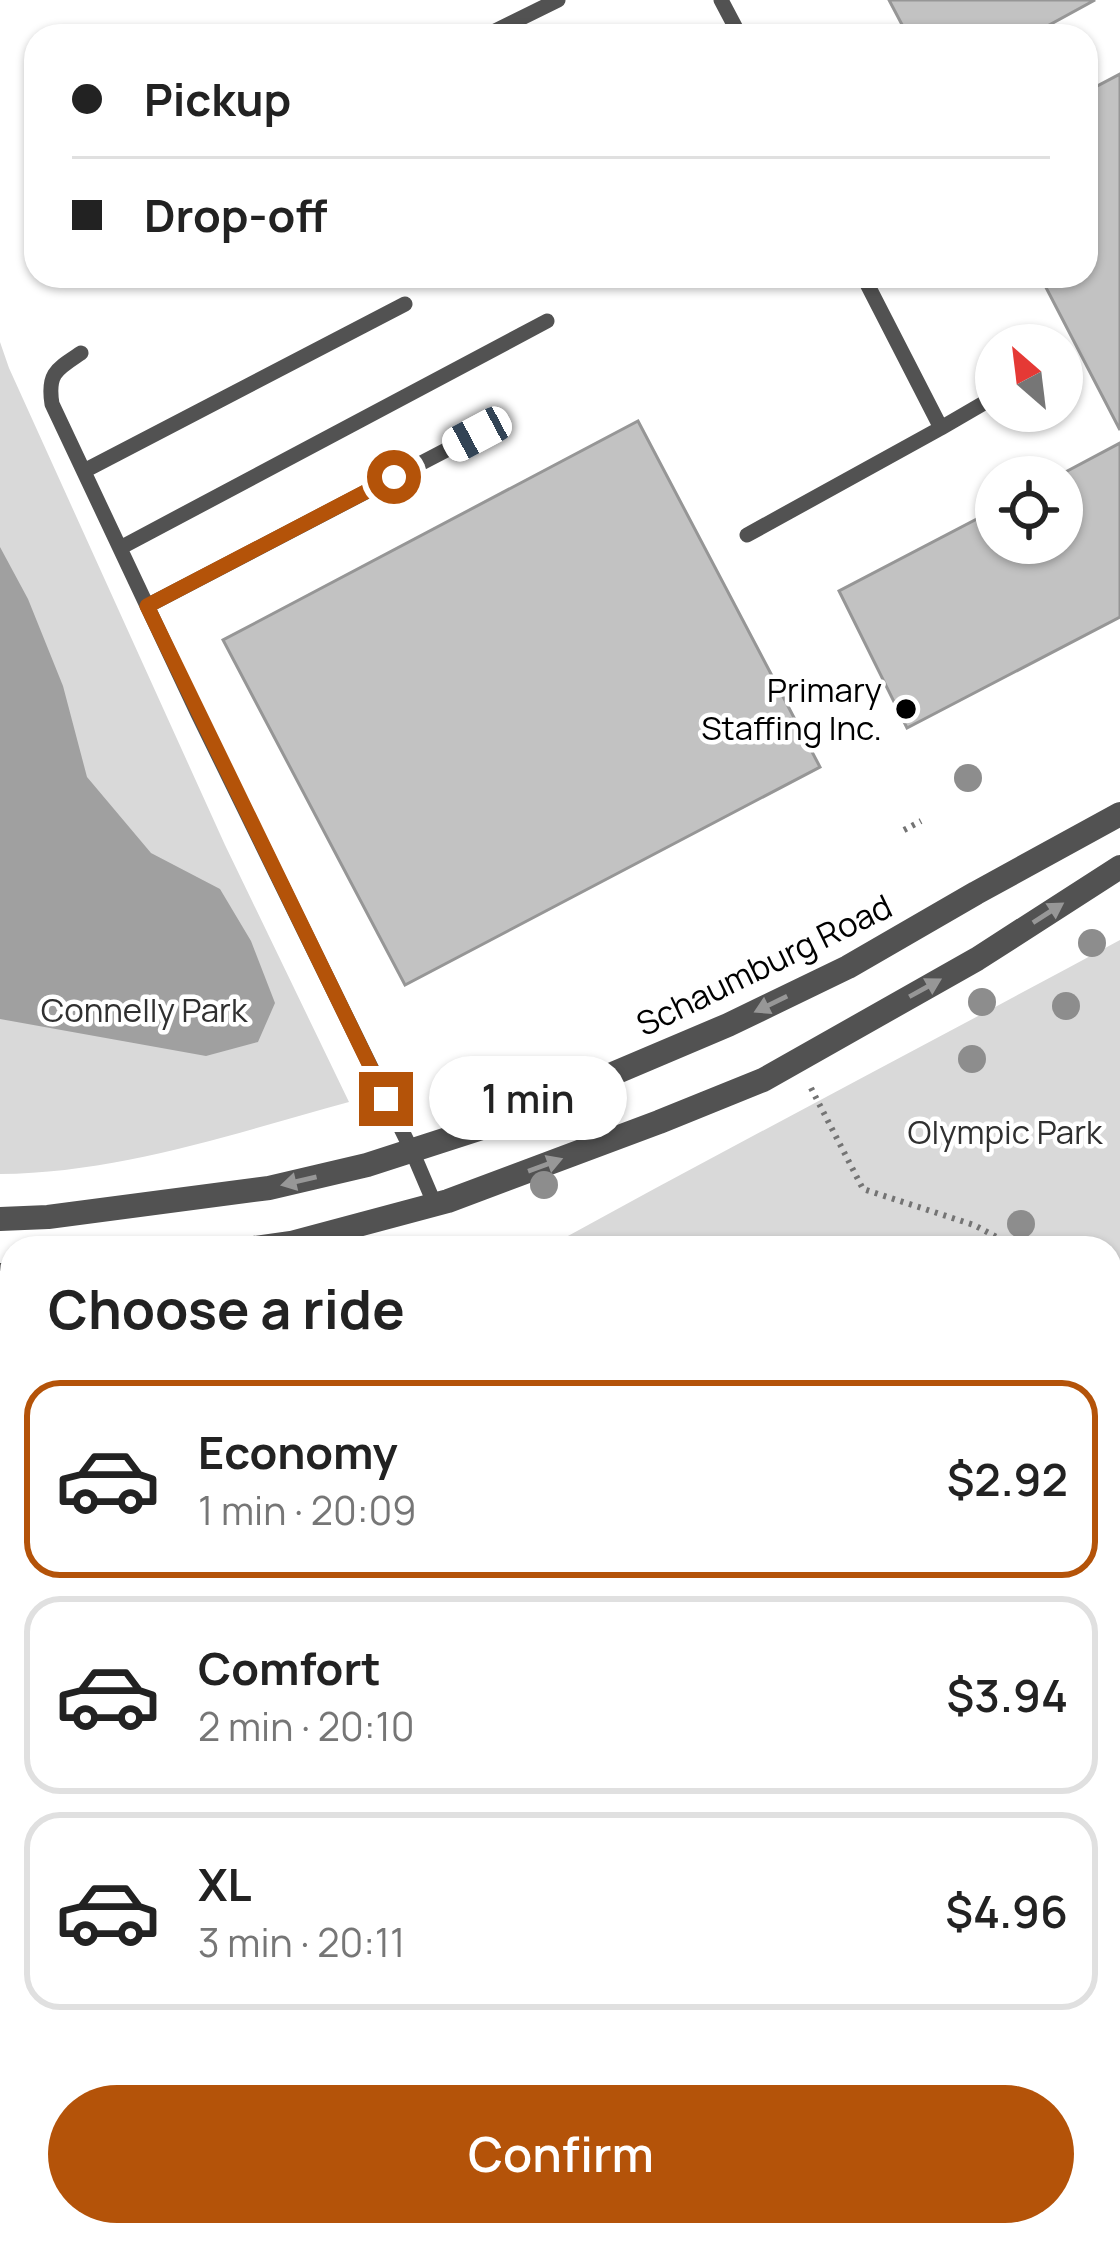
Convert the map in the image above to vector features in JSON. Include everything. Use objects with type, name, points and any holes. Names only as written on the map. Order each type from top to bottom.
[{"type":"street","name":"Schaumburg Road","points":[[0,1219],[269,1188],[367,1166],[497,1123],[848,968],[1120,814]]},
{"type":"street","points":[[316,1236],[435,1204],[763,1080],[976,959],[1120,867]]},
{"type":"lane","points":[[509,24],[558,0]]},
{"type":"lane","points":[[869,288],[941,428]]},
{"type":"lane","points":[[84,471],[405,304]]},
{"type":"lane","points":[[120,548],[547,322]]},
{"type":"lane","points":[[81,353],[52,377],[52,404],[435,1204]]},
{"type":"lane","points":[[747,535],[975,408]]},
{"type":"lane","points":[[147,606],[477,434]]},
{"type":"path","points":[[904,830],[921,821]]},
{"type":"path","points":[[812,1088],[863,1189],[995,1236]]},
{"type":"green space","name":"Connelly Park","points":[[0,342],[225,845],[349,1102],[133,1159],[0,1174]]},
{"type":"green space","name":"Olympic Park","points":[[1120,940],[1120,1236],[568,1236]]},
{"type":"shaded area","points":[[0,547],[28,599],[63,686],[87,777],[151,853],[220,889],[251,941],[275,1003],[258,1042],[206,1056],[0,1019]]},
{"type":"building","points":[[889,0],[1095,0],[1051,24],[902,24]]},
{"type":"building","points":[[1120,74],[1120,430],[1083,359],[1083,324],[1065,324],[1046,288],[1098,288],[1098,86]]},
{"type":"building","points":[[638,421],[820,767],[405,985],[223,640]]},
{"type":"building","points":[[1120,443],[1120,617],[907,728],[839,591],[975,520],[975,564],[1083,564],[1083,463]]},
{"type":"place","name":"Primary Staffing Inc.","points":[[906,709]]},
{"type":"route","points":[[386,1099],[147,606],[394,477]]}]
